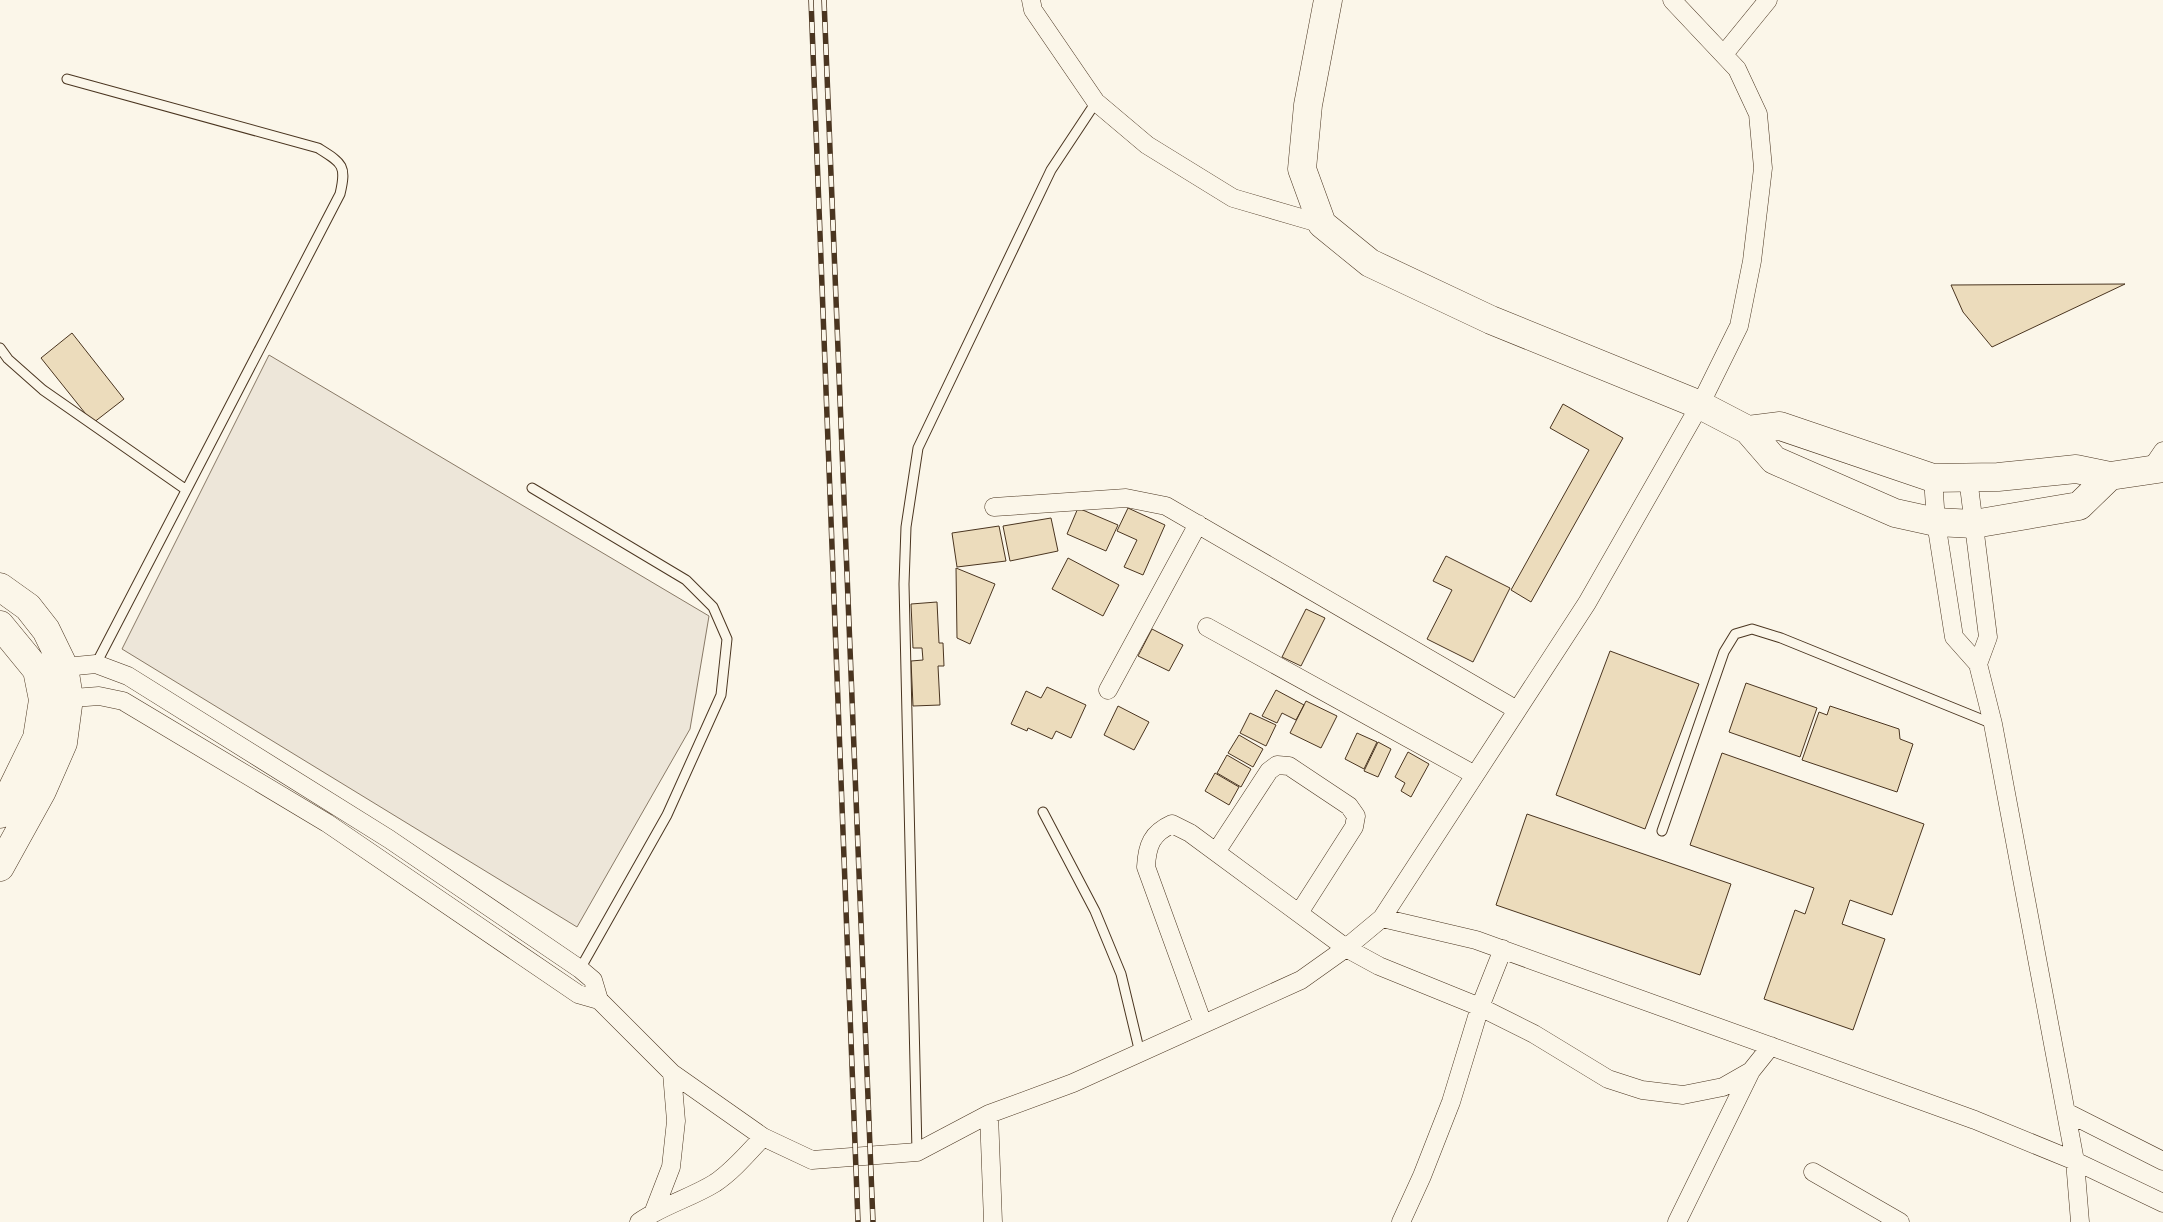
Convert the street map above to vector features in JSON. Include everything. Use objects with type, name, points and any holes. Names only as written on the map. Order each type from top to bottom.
[{"type":"main road","points":[[1328,0],[1308,105],[1302,169],[1322,224],[1370,264],[1491,320],[1700,404],[1748,430],[1774,460],[1895,513],[1936,522],[1974,524],[2079,506],[2110,476]]},
{"type":"main road","points":[[1748,430],[1780,426],[1932,478],[1998,478],[2076,468],[2110,476],[2159,463]]},
{"type":"main road","points":[[0,587],[28,607],[46,630],[64,667],[69,698],[63,743],[42,791],[0,868]]},
{"type":"main road","points":[[0,625],[37,670],[43,700],[37,738],[0,814]]},
{"type":"street","points":[[1031,0],[1033,10],[1096,102],[1147,145],[1233,198],[1322,224]]},
{"type":"street","points":[[37,670],[96,664],[128,676],[389,839],[580,969],[593,980],[599,1000],[672,1073],[763,1137],[812,1160],[917,1152],[989,1114],[1073,1083],[1302,980],[1346,948],[1382,918],[1587,603],[1700,404],[1739,326],[1752,261],[1763,168],[1758,114],[1737,69],[1672,0]]},
{"type":"street","points":[[1724,54],[1768,0]]},
{"type":"street","points":[[1932,478],[1936,522],[1954,637],[1978,664],[1993,724],[2075,1161],[2080,1222]]},
{"type":"street","points":[[1968,478],[1988,636],[1978,664]]},
{"type":"street","points":[[994,507],[1126,498],[1166,506],[1517,710]]},
{"type":"street","points":[[1108,690],[1198,524]]},
{"type":"street","points":[[1207,626],[1475,775]]},
{"type":"street","points":[[43,700],[99,696],[123,701],[326,823],[578,994],[599,1000]]},
{"type":"street","points":[[1216,852],[1269,771],[1276,765],[1289,766],[1349,806],[1356,816],[1354,827],[1299,913]]},
{"type":"street","points":[[1203,1024],[1146,866],[1146,851],[1158,830],[1172,824],[1190,833],[1346,948],[1379,966],[1480,1007],[1534,1034],[1608,1079],[1642,1090],[1683,1095],[1723,1087],[1751,1071]]},
{"type":"street","points":[[1382,918],[1476,940],[1503,949],[1975,1120],[2075,1161],[2163,1203]]},
{"type":"street","points":[[1401,1222],[1422,1176],[1451,1102],[1480,1007],[1503,949]]},
{"type":"street","points":[[1677,1222],[1751,1071],[1771,1046]]},
{"type":"street","points":[[654,1211],[671,1167],[676,1121],[672,1073]]},
{"type":"street","points":[[2066,1112],[2163,1161]]},
{"type":"street","points":[[989,1114],[993,1222]]},
{"type":"street","points":[[639,1222],[654,1211],[715,1183],[739,1163],[763,1137]]},
{"type":"street","points":[[1813,1172],[1900,1222]]},
{"type":"lane","points":[[67,79],[318,148],[338,160],[344,175],[340,194],[185,489],[96,664]]},
{"type":"lane","points":[[917,1152],[904,584],[906,527],[918,448],[1051,170],[1096,102]]},
{"type":"lane","points":[[0,348],[8,359],[43,390],[185,489]]},
{"type":"lane","points":[[532,488],[686,580],[713,607],[727,639],[721,695],[667,815],[580,969]]},
{"type":"lane","points":[[1662,830],[1724,652],[1735,634],[1752,629],[1781,638],[1993,724]]},
{"type":"lane","points":[[1043,812],[1095,911],[1121,974],[1140,1053]]},
{"type":"shaded area","points":[[269,355],[709,616],[690,729],[577,927],[122,649]]},
{"type":"building","points":[[2125,284],[1992,347],[1963,312],[1951,285]]},
{"type":"building","points":[[72,333],[124,399],[93,423],[41,358]]},
{"type":"building","points":[[1563,404],[1623,438],[1531,602],[1511,590],[1589,450],[1550,428]]},
{"type":"building","points":[[1078,508],[1118,525],[1106,551],[1067,534]]},
{"type":"building","points":[[1128,508],[1165,525],[1143,575],[1124,567],[1137,540],[1117,531]]},
{"type":"building","points":[[1051,518],[1058,551],[1010,561],[1003,526]]},
{"type":"building","points":[[999,526],[1006,561],[957,567],[952,533]]},
{"type":"building","points":[[1446,556],[1510,588],[1473,662],[1427,639],[1452,590],[1433,581]]},
{"type":"building","points":[[1068,558],[1119,585],[1103,616],[1052,589]]},
{"type":"building","points":[[956,568],[995,584],[970,644],[957,638]]},
{"type":"building","points":[[937,602],[939,643],[943,643],[944,666],[938,666],[940,705],[913,706],[911,661],[923,660],[922,648],[913,648],[911,604]]},
{"type":"building","points":[[1306,609],[1325,618],[1301,666],[1282,657]]},
{"type":"building","points":[[1152,629],[1183,645],[1169,671],[1138,656]]},
{"type":"building","points":[[1610,651],[1699,684],[1645,829],[1556,795]]},
{"type":"building","points":[[1746,683],[1817,708],[1800,757],[1729,732]]},
{"type":"building","points":[[1047,687],[1086,705],[1071,738],[1056,731],[1052,739],[1028,728],[1027,731],[1011,724],[1026,691],[1041,698]]},
{"type":"building","points":[[1276,690],[1304,705],[1296,720],[1282,713],[1277,723],[1262,716]]},
{"type":"building","points":[[1306,701],[1337,716],[1321,748],[1290,733]]},
{"type":"building","points":[[1118,706],[1149,722],[1134,750],[1104,735]]},
{"type":"building","points":[[1830,706],[1899,729],[1900,739],[1913,744],[1897,792],[1802,760],[1819,712],[1827,715]]},
{"type":"building","points":[[1250,713],[1276,725],[1266,746],[1240,733]]},
{"type":"building","points":[[1357,733],[1377,742],[1364,769],[1345,759]]},
{"type":"building","points":[[1239,735],[1263,749],[1253,767],[1228,753]]},
{"type":"building","points":[[1378,742],[1391,749],[1378,777],[1364,771]]},
{"type":"building","points":[[1408,752],[1429,764],[1411,797],[1401,791],[1405,783],[1395,777]]},
{"type":"building","points":[[1722,753],[1924,824],[1892,915],[1850,900],[1842,924],[1885,939],[1853,1030],[1764,999],[1795,910],[1805,914],[1814,888],[1690,845]]},
{"type":"building","points":[[1227,755],[1251,769],[1241,787],[1217,773]]},
{"type":"building","points":[[1215,773],[1239,787],[1229,805],[1205,791]]},
{"type":"building","points":[[1527,814],[1731,884],[1700,975],[1496,905]]},
{"type":"railway","points":[[811,0],[858,1222]]},
{"type":"railway","points":[[824,0],[873,1222]]}]
